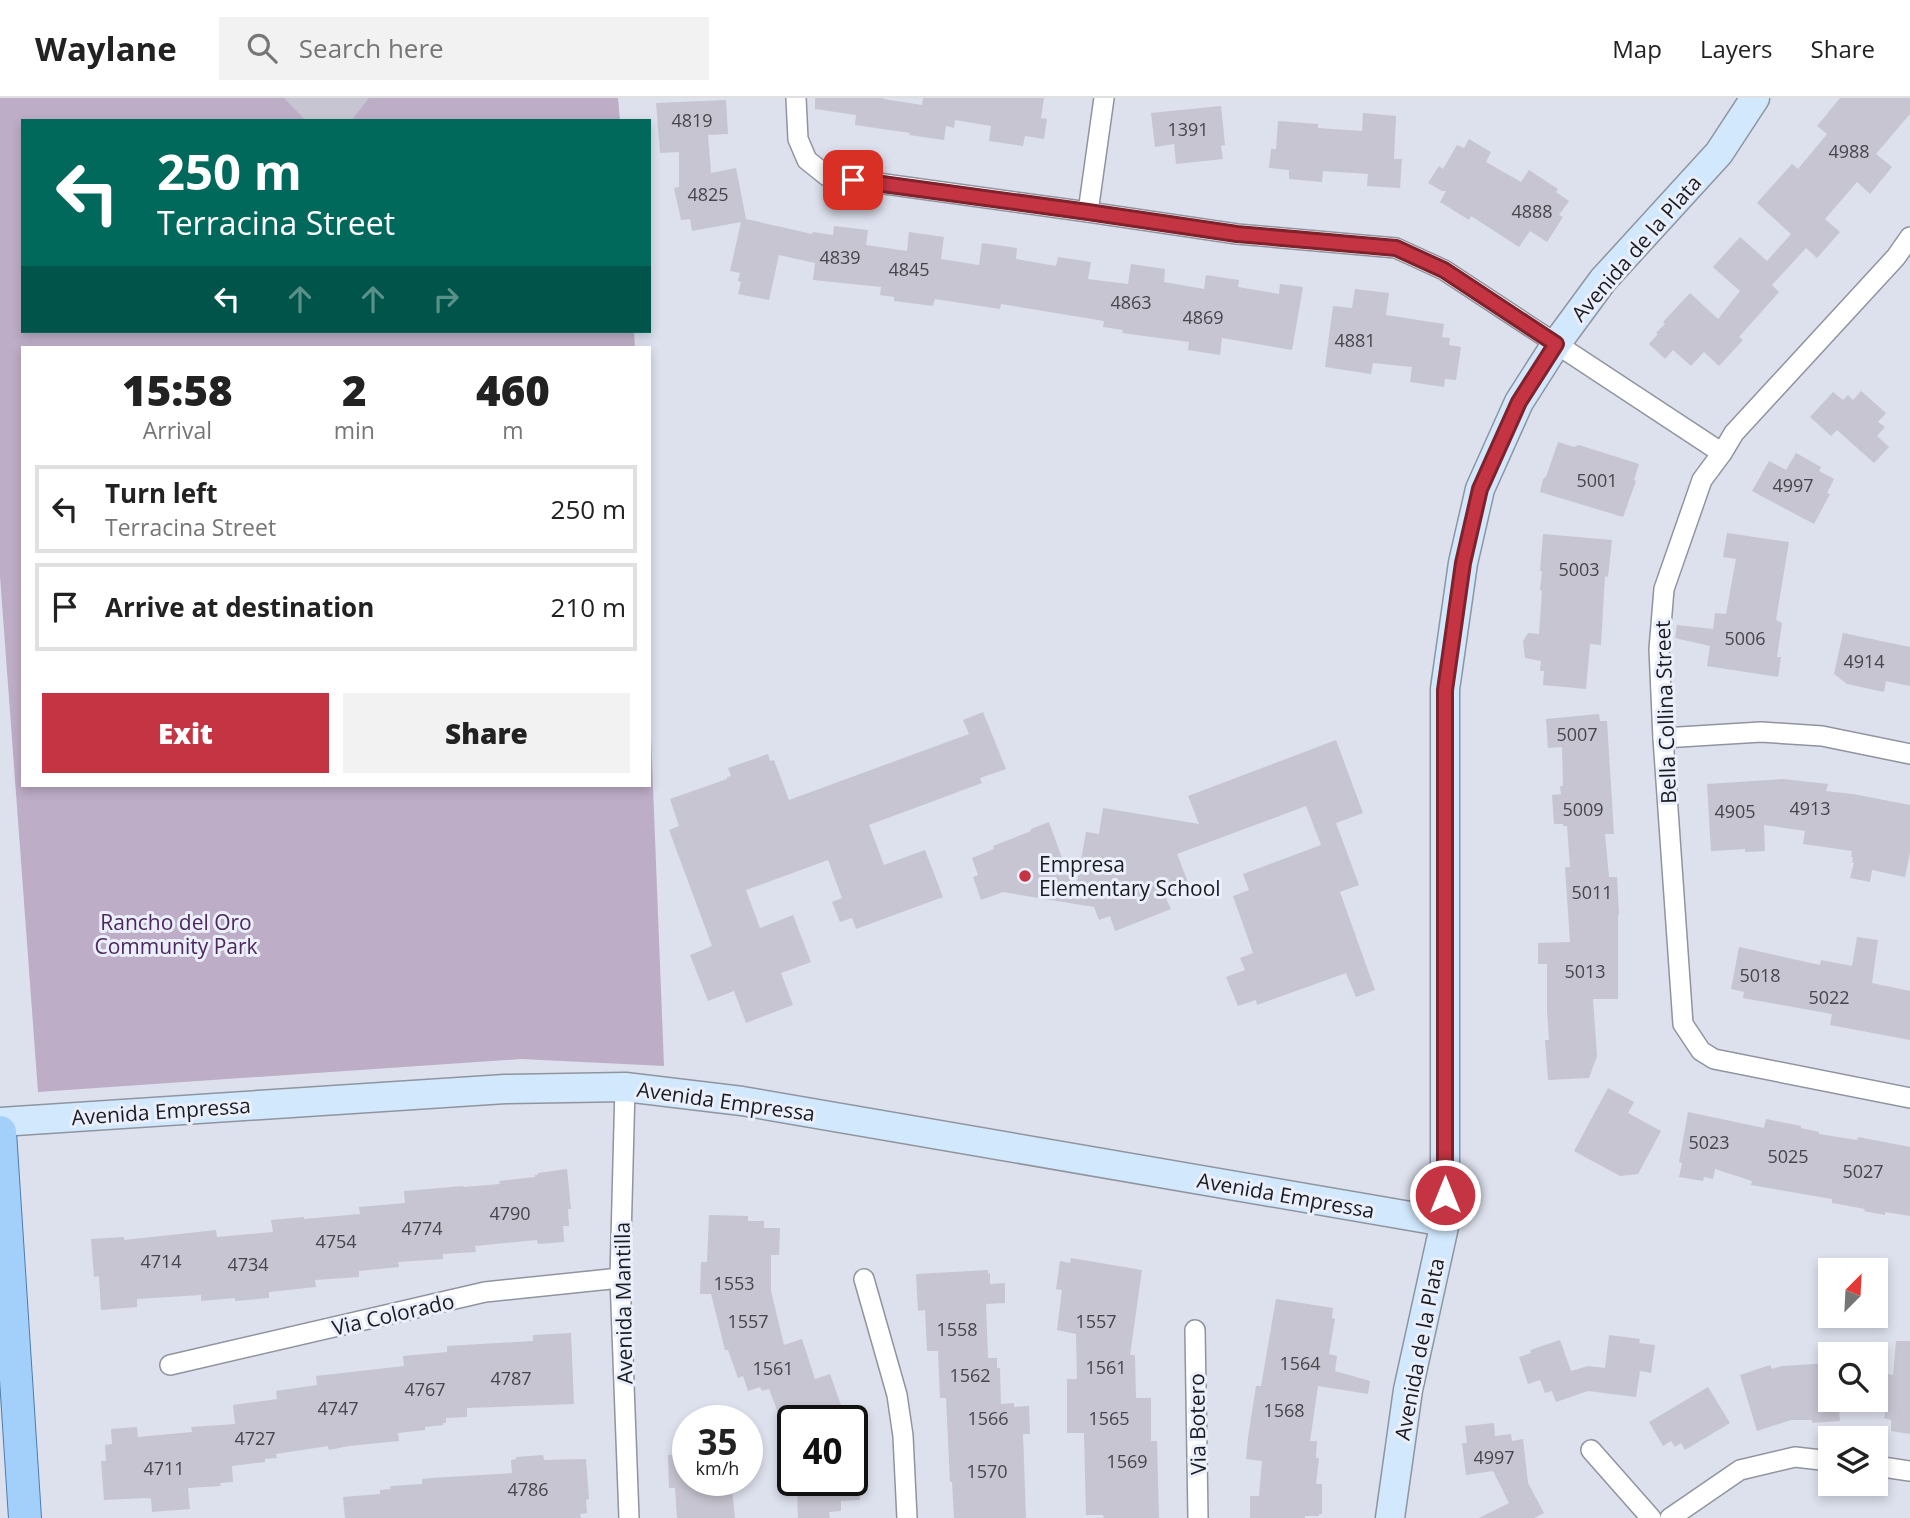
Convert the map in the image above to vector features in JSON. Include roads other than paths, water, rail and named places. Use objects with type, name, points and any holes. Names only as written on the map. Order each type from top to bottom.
[{"type":"main road","points":[[0,1132],[25,1518]]},
{"type":"street","points":[[796,98],[797,139],[807,160],[827,176],[1237,234],[1396,248],[1444,270],[1722,453]]},
{"type":"street","points":[[1088,212],[1104,98]]},
{"type":"street","name":"Avenida de la Plata","points":[[1390,1518],[1408,1391],[1445,1222],[1445,690],[1463,563],[1480,489],[1519,402],[1556,344],[1603,280],[1720,153],[1755,98]]},
{"type":"street","name":"Bella Collina Street","points":[[1910,237],[1896,257],[1734,433],[1702,480],[1664,589],[1659,649],[1683,1024],[1700,1051],[1714,1059],[1910,1098]]},
{"type":"street","points":[[1663,738],[1773,732],[1822,736],[1910,754]]},
{"type":"street","name":"Avenida Empressa","points":[[0,1122],[505,1089],[625,1087],[742,1101],[1445,1222]]},
{"type":"street","name":"Avenida Mantilla","points":[[625,1087],[620,1278],[629,1518]]},
{"type":"street","name":"Via Colorado","points":[[170,1366],[485,1292],[620,1278]]},
{"type":"street","points":[[864,1279],[897,1395],[903,1436],[907,1518]]},
{"type":"street","name":"Via Botero","points":[[1195,1330],[1198,1518]]},
{"type":"street","points":[[1591,1450],[1651,1518]]},
{"type":"street","points":[[1670,1518],[1740,1470],[1795,1457],[1818,1460]]},
{"type":"street","points":[[1888,1468],[1910,1471]]},
{"type":"place","name":"Empresa Elementary School","points":[[1025,876]]},
{"type":"park label","name":"Rancho del Oro Community Park","points":[[176,934]]}]
